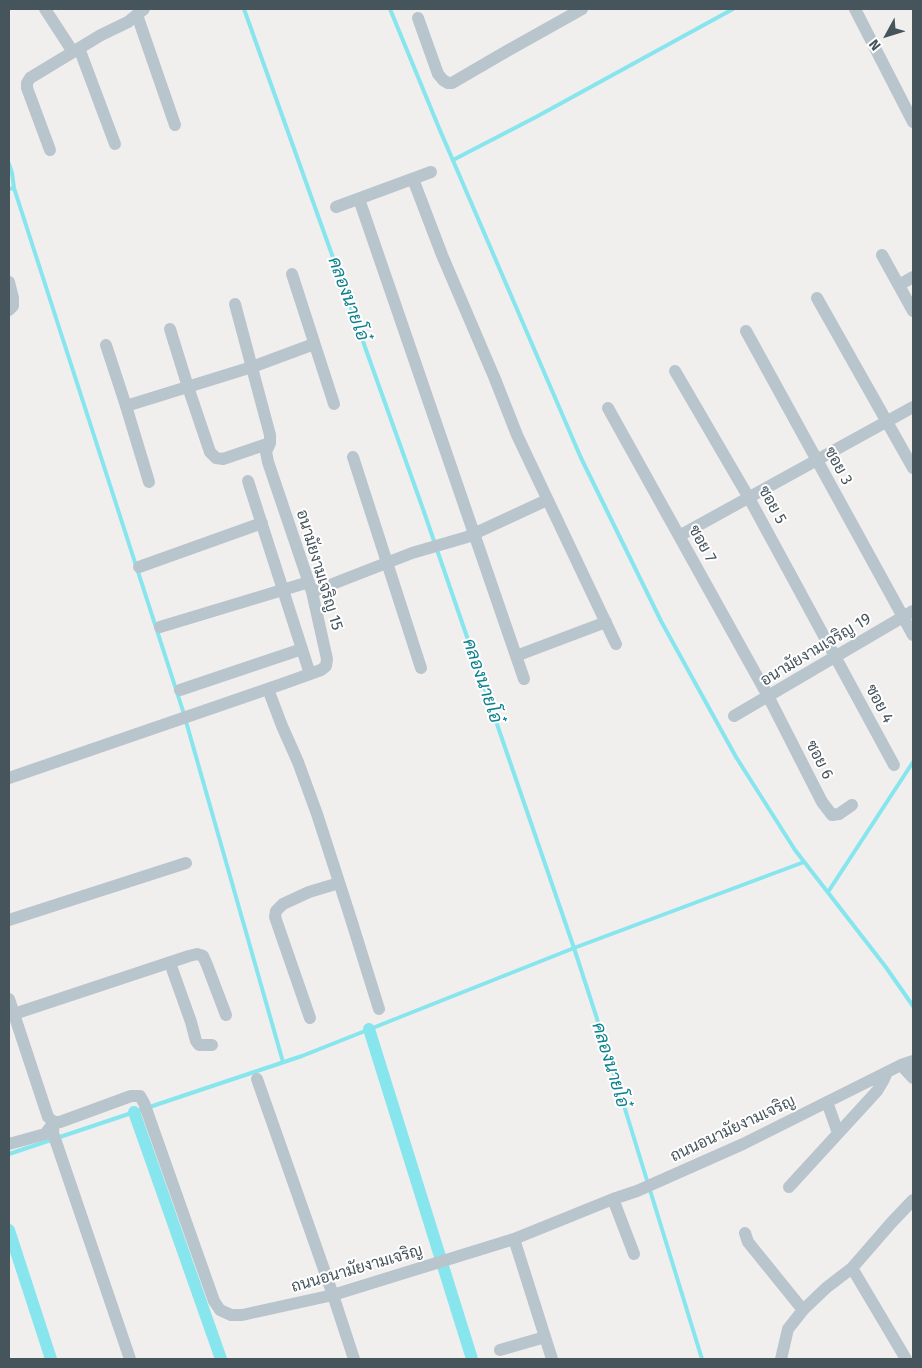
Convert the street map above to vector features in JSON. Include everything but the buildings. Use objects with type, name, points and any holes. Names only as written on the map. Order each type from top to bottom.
[{"type":"street","points":[[45,9],[76,50],[115,144]]},
{"type":"street","points":[[418,18],[438,74],[443,80],[452,83],[582,9]]},
{"type":"street","points":[[855,9],[913,122]]},
{"type":"street","points":[[50,150],[27,88],[30,78],[101,35],[128,22],[141,12],[175,125]]},
{"type":"street","points":[[336,207],[431,172]]},
{"type":"street","points":[[414,179],[442,255],[496,379],[517,434],[616,644]]},
{"type":"street","points":[[359,199],[524,679]]},
{"type":"street","points":[[882,255],[913,311]]},
{"type":"street","points":[[292,274],[334,404]]},
{"type":"street","points":[[899,285],[913,277]]},
{"type":"street","points":[[9,282],[13,306],[9,310]]},
{"type":"street","points":[[817,298],[913,468]]},
{"type":"street","name":"อนามัยงามเจริญ 15","points":[[9,778],[268,689],[321,670],[326,666],[327,659],[310,587],[268,462],[266,452],[270,444],[270,435],[235,304]]},
{"type":"street","points":[[170,329],[210,452],[216,458],[222,459],[270,444]]},
{"type":"street","name":"ซอย 3","points":[[746,331],[816,460],[908,614],[913,635]]},
{"type":"street","points":[[126,406],[252,367],[314,344]]},
{"type":"street","points":[[106,346],[148,482]]},
{"type":"street","name":"ซอย 5","points":[[675,371],[749,498],[835,657]]},
{"type":"street","points":[[679,536],[913,407]]},
{"type":"street","name":"ซอย 7","points":[[608,408],[768,696]]},
{"type":"street","points":[[353,456],[421,668]]},
{"type":"street","points":[[248,481],[310,674]]},
{"type":"street","points":[[160,627],[282,590],[310,587],[466,537],[547,500]]},
{"type":"street","points":[[138,567],[262,523]]},
{"type":"street","name":"อนามัยงามเจริญ 19","points":[[734,716],[908,614]]},
{"type":"street","points":[[516,656],[606,622]]},
{"type":"street","points":[[180,690],[302,649]]},
{"type":"street","name":"ซอย 4","points":[[835,657],[894,765]]},
{"type":"street","points":[[268,689],[298,762],[379,1009]]},
{"type":"street","name":"ซอย 6","points":[[768,696],[827,809],[832,815],[839,814],[852,805]]},
{"type":"street","points":[[9,920],[186,863]]},
{"type":"street","points":[[310,1018],[275,917],[276,911],[283,904],[309,892],[339,884]]},
{"type":"street","points":[[13,1023],[197,954],[203,956],[226,1015]]},
{"type":"street","points":[[170,963],[198,1045],[212,1045]]},
{"type":"street","points":[[9,999],[13,1023],[48,1117],[54,1122]]},
{"type":"street","points":[[907,1063],[913,1078]]},
{"type":"street","name":"ถนนอนามัยงามเจริญ","points":[[54,1122],[60,1122],[131,1096],[140,1096],[214,1301],[220,1310],[242,1315],[333,1295],[514,1239],[654,1184],[743,1144],[907,1063]]},
{"type":"street","points":[[789,1187],[877,1091],[884,1081],[887,1072]]},
{"type":"street","points":[[257,1079],[354,1359]]},
{"type":"street","points":[[827,1102],[838,1133]]},
{"type":"street","points":[[9,1144],[45,1134],[54,1122]]},
{"type":"street","points":[[54,1122],[54,1133],[130,1359]]},
{"type":"street","points":[[613,1199],[634,1254]]},
{"type":"street","points":[[781,1359],[788,1329],[803,1310],[826,1288],[852,1268],[913,1200]]},
{"type":"street","points":[[745,1233],[748,1242],[803,1310]]},
{"type":"street","points":[[514,1239],[552,1359]]},
{"type":"street","points":[[852,1268],[906,1359]]},
{"type":"street","points":[[500,1350],[545,1337]]},
{"type":"waterway","name":"คลองนายโอ๋","points":[[244,9],[423,509],[574,948],[702,1359]]},
{"type":"waterway","points":[[390,9],[581,458],[661,621],[736,757],[795,850],[885,966],[913,1006]]},
{"type":"waterway","points":[[453,160],[536,117],[733,9]]},
{"type":"waterway","points":[[9,164],[14,188],[9,189]]},
{"type":"waterway","points":[[14,188],[183,711],[283,1062]]},
{"type":"waterway","points":[[828,892],[913,762]]},
{"type":"waterway","points":[[9,1154],[302,1056],[574,948],[804,862]]},
{"type":"waterway","points":[[369,1029],[472,1359]]},
{"type":"waterway","points":[[134,1112],[221,1359]]},
{"type":"waterway","points":[[9,1230],[51,1359]]}]
